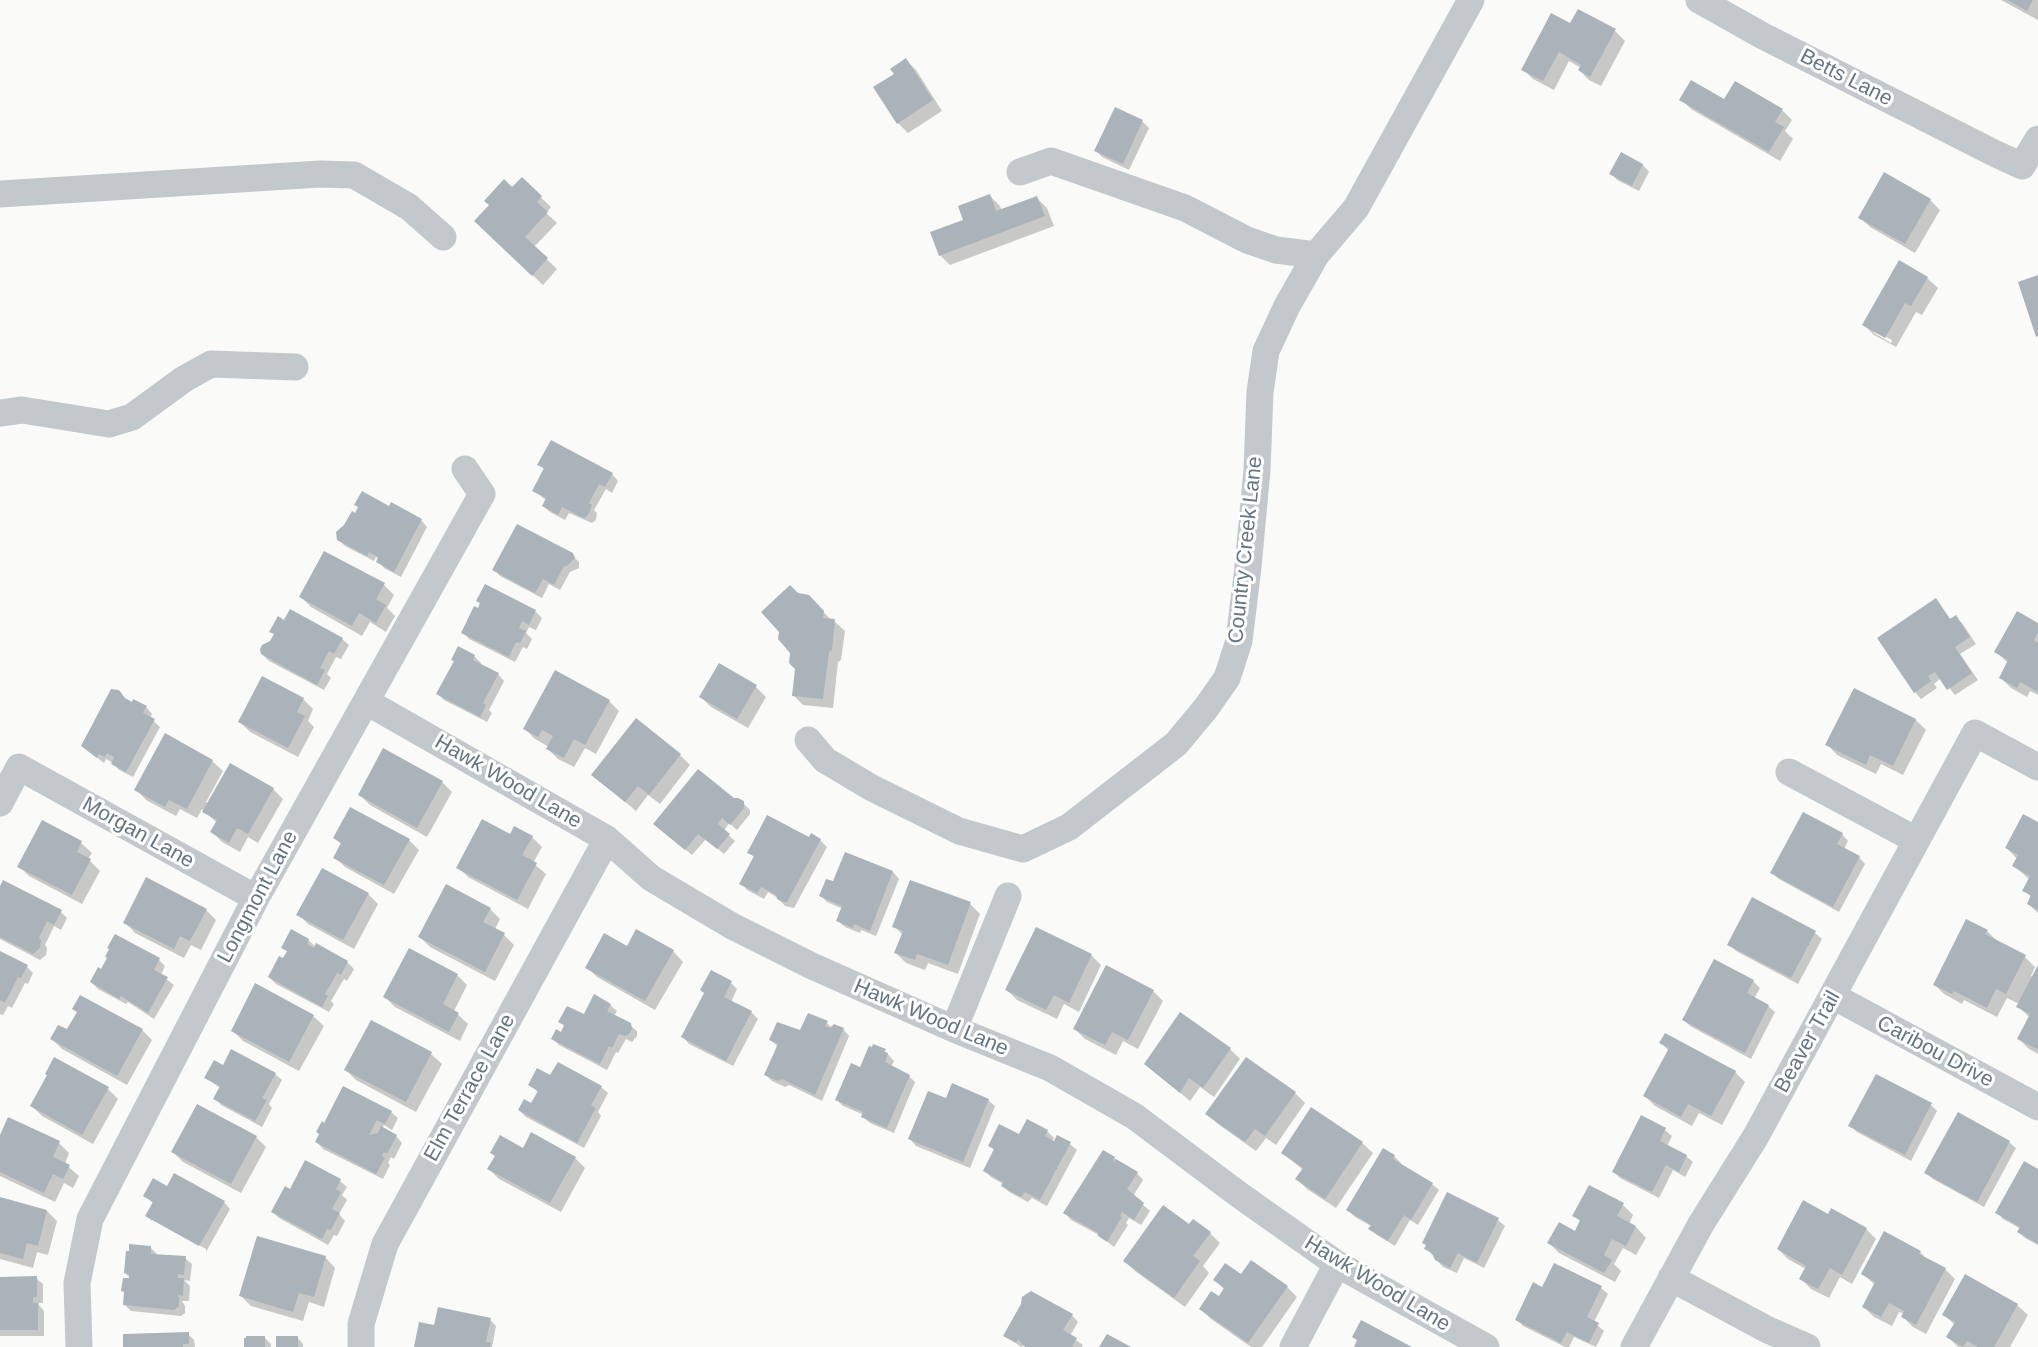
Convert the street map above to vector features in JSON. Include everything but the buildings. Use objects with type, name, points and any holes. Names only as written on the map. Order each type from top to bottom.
[{"type":"street","name":"Country Creek Lane","points":[[808,740],[825,760],[872,788],[958,831],[1023,849],[1070,827],[1176,744],[1227,678],[1239,641],[1257,470],[1260,392],[1266,351],[1287,306],[1316,255],[1356,208],[1471,0]]},
{"type":"street","name":"Betts Lane","points":[[1699,0],[1763,36],[2022,166],[2038,139]]},
{"type":"street","points":[[1020,172],[1051,161],[1185,208],[1247,240],[1276,250],[1316,255]]},
{"type":"street","points":[[0,194],[320,174],[354,175],[409,207],[443,237]]},
{"type":"street","points":[[0,413],[22,410],[109,424],[132,417],[184,379],[211,364],[295,367]]},
{"type":"street","name":"Longmont Lane","points":[[79,1347],[77,1283],[90,1219],[256,898],[482,494],[465,469]]},
{"type":"street","name":"Hawk Wood Lane","points":[[367,702],[607,838],[651,878],[732,926],[812,966],[954,1029],[1050,1068],[1134,1116],[1337,1264],[1486,1347]]},
{"type":"street","name":"Beaver Trail","points":[[1634,1347],[1701,1224],[1756,1136],[1975,733],[2038,767]]},
{"type":"street","name":"Morgan Lane","points":[[0,803],[19,767],[256,898]]},
{"type":"street","points":[[1789,771],[1916,840]]},
{"type":"street","name":"Elm Terrace Lane","points":[[361,1347],[361,1324],[385,1244],[607,838]]},
{"type":"street","points":[[954,1029],[1008,896]]},
{"type":"street","name":"Caribou Drive","points":[[1833,996],[2038,1107]]},
{"type":"street","points":[[1293,1347],[1337,1264]]},
{"type":"street","points":[[1671,1278],[1768,1330],[1807,1347]]}]
